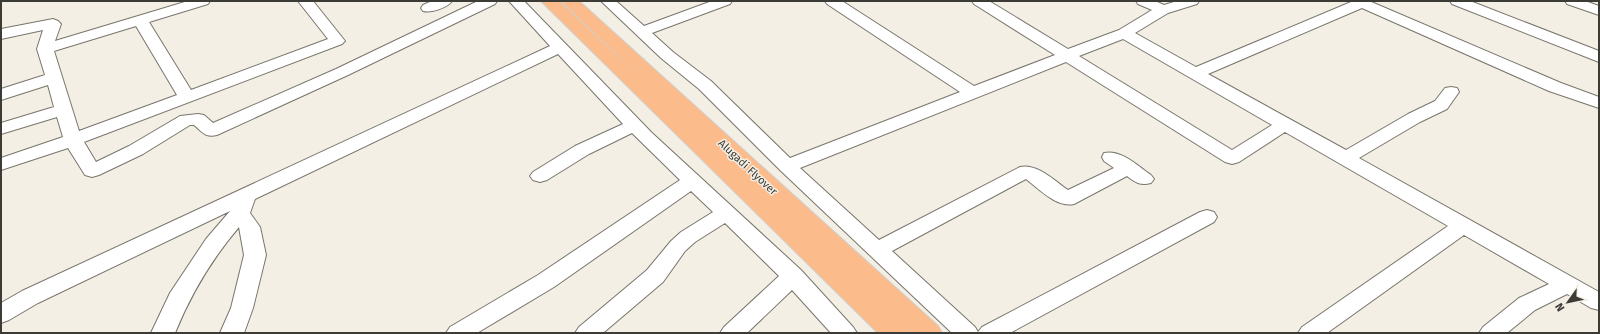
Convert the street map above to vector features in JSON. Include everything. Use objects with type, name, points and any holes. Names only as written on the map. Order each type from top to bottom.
[{"type":"highway","name":"Alugadi Flyover","points":[[549,1],[895,333]]},
{"type":"highway","name":"Alugadi Flyover","points":[[569,1],[928,333]]},
{"type":"street","points":[[45,49],[203,1]]},
{"type":"street","points":[[1,164],[73,140],[337,41],[305,1]]},
{"type":"street","points":[[428,8],[445,1]]},
{"type":"street","points":[[1,34],[54,24],[45,49],[73,140],[92,170],[136,150],[186,120],[198,119],[211,130],[342,72],[490,1]]},
{"type":"street","points":[[516,1],[634,125],[793,276],[845,333]]},
{"type":"street","points":[[608,1],[667,55],[705,85],[787,166],[966,333]]},
{"type":"street","points":[[642,32],[725,1]]},
{"type":"street","points":[[832,1],[973,93]]},
{"type":"street","points":[[979,1],[1232,158],[1286,124]]},
{"type":"street","points":[[1143,1],[1163,10]]},
{"type":"street","points":[[787,166],[1124,33],[1163,10],[1192,1]]},
{"type":"street","points":[[1457,1],[1599,57]]},
{"type":"street","points":[[1572,1],[1599,11]]},
{"type":"street","points":[[1196,73],[1360,2],[1555,87],[1599,103]]},
{"type":"street","points":[[140,20],[188,97]]},
{"type":"street","points":[[1124,33],[1599,302]]},
{"type":"street","points":[[1,314],[30,297],[560,47]]},
{"type":"street","points":[[1,95],[54,77]]},
{"type":"street","points":[[1346,158],[1414,118],[1441,105],[1450,92]]},
{"type":"street","points":[[1,129],[64,109]]},
{"type":"street","points":[[540,176],[582,150],[634,125]]},
{"type":"street","points":[[877,250],[1027,171],[1067,199],[1136,173],[1111,157]]},
{"type":"street","points":[[458,333],[546,281],[692,181]]},
{"type":"street","points":[[163,333],[178,299],[213,244],[239,214],[248,193]]},
{"type":"street","points":[[587,333],[655,276],[678,246],[688,237],[726,213]]},
{"type":"street","points":[[232,333],[242,308],[255,255],[250,227],[239,214]]},
{"type":"street","points":[[990,333],[1207,217]]},
{"type":"street","points":[[1310,333],[1463,225]]},
{"type":"street","points":[[732,333],[793,276]]},
{"type":"street","points":[[1490,333],[1527,304],[1567,284]]}]
